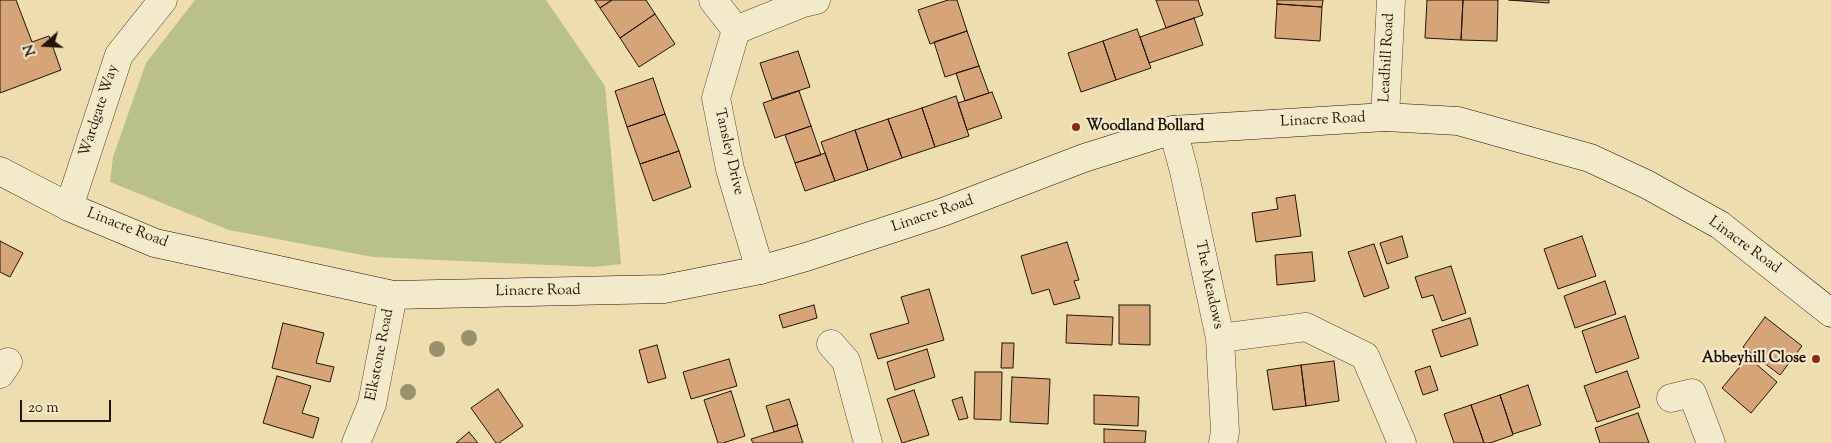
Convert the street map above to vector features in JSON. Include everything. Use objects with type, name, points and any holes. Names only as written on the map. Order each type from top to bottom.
[{"type":"street","name":"Wardgate Way","points":[[69,207],[119,55],[163,0]]},
{"type":"street","points":[[713,0],[736,30],[803,2],[816,0]]},
{"type":"street","name":"Leadhill Road","points":[[1385,117],[1391,0]]},
{"type":"street","name":"Tansley Drive","points":[[736,30],[716,98],[730,170],[760,270]]},
{"type":"street","name":"Linacre Road","points":[[0,171],[69,207],[155,243],[393,295],[664,289],[760,270],[806,257],[943,212],[1084,158],[1173,130],[1385,117],[1458,121],[1590,158],[1646,184],[1720,225],[1831,313]]},
{"type":"street","name":"The Meadows","points":[[1173,130],[1184,170],[1220,338],[1225,432],[1223,443]]},
{"type":"street","name":"Elkstone Road","points":[[356,443],[372,404],[393,295]]},
{"type":"street","points":[[1220,338],[1306,327],[1366,356],[1402,443]]},
{"type":"street","points":[[831,344],[846,361],[868,443]]},
{"type":"street","points":[[1671,398],[1692,393],[1711,443]]},
{"type":"green space","points":[[195,0],[546,0],[605,86],[621,264],[594,267],[373,257],[229,230],[110,182],[113,157],[146,63]]},
{"type":"building","points":[[0,0],[16,0],[32,42],[49,36],[61,70],[0,93]]},
{"type":"building","points":[[595,0],[612,0],[600,8]]},
{"type":"building","points":[[612,0],[646,0],[655,14],[620,38],[600,8]]},
{"type":"building","points":[[948,0],[957,0],[967,31],[930,44],[918,10]]},
{"type":"building","points":[[1156,0],[1198,0],[1203,15],[1166,28]]},
{"type":"building","points":[[1277,0],[1323,0],[1322,7],[1277,4]]},
{"type":"building","points":[[1427,0],[1463,0],[1461,40],[1425,38]]},
{"type":"building","points":[[1463,0],[1498,0],[1497,41],[1461,40]]},
{"type":"building","points":[[1509,0],[1549,0],[1549,3]]},
{"type":"building","points":[[1277,4],[1322,7],[1320,41],[1275,38]]},
{"type":"building","points":[[655,14],[675,44],[639,67],[620,38]]},
{"type":"building","points":[[1194,18],[1203,45],[1149,63],[1140,37]]},
{"type":"building","points":[[1137,29],[1151,68],[1116,80],[1103,41]]},
{"type":"building","points":[[967,31],[979,66],[945,77],[934,42]]},
{"type":"building","points":[[1103,41],[1116,80],[1081,92],[1068,53]]},
{"type":"building","points":[[798,51],[810,87],[772,99],[760,63]]},
{"type":"building","points":[[979,66],[989,93],[965,101],[956,73]]},
{"type":"building","points":[[653,78],[665,114],[627,127],[615,91]]},
{"type":"building","points":[[799,91],[811,126],[775,138],[763,103]]},
{"type":"building","points":[[992,92],[1002,118],[967,130],[958,103]]},
{"type":"building","points":[[956,96],[969,136],[935,147],[922,108]]},
{"type":"building","points":[[922,108],[935,147],[902,158],[888,119]]},
{"type":"building","points":[[665,114],[679,151],[640,164],[627,127]]},
{"type":"building","points":[[888,119],[902,158],[868,170],[855,130]]},
{"type":"building","points":[[811,126],[821,155],[795,163],[785,135]]},
{"type":"building","points":[[855,130],[868,170],[835,181],[821,142]]},
{"type":"building","points":[[679,151],[691,187],[653,201],[640,164]]},
{"type":"building","points":[[825,153],[835,181],[805,191],[795,163]]},
{"type":"building","points":[[1295,195],[1301,236],[1256,242],[1252,213],[1278,209],[1276,198]]},
{"type":"building","points":[[1402,236],[1408,257],[1387,264],[1380,243]]},
{"type":"building","points":[[1582,236],[1596,276],[1558,289],[1544,249]]},
{"type":"building","points":[[0,241],[23,253],[10,277],[0,272]]},
{"type":"building","points":[[1067,242],[1079,280],[1074,281],[1080,298],[1054,305],[1049,289],[1032,294],[1021,256]]},
{"type":"building","points":[[1374,244],[1389,288],[1364,297],[1348,252]]},
{"type":"building","points":[[1312,252],[1315,281],[1277,285],[1275,255]]},
{"type":"building","points":[[1451,266],[1466,313],[1442,321],[1433,295],[1422,298],[1415,277]]},
{"type":"building","points":[[1605,281],[1616,314],[1575,328],[1564,296]]},
{"type":"building","points":[[929,289],[944,340],[878,359],[870,334],[909,323],[901,297]]},
{"type":"building","points":[[814,305],[817,318],[783,328],[779,315]]},
{"type":"building","points":[[1119,305],[1150,305],[1150,345],[1119,344]]},
{"type":"building","points":[[1067,315],[1113,317],[1112,345],[1066,343]]},
{"type":"building","points":[[1625,316],[1639,358],[1596,373],[1582,331]]},
{"type":"building","points":[[1765,317],[1802,346],[1780,375],[1743,347]]},
{"type":"building","points":[[1470,318],[1478,345],[1441,357],[1432,330]]},
{"type":"building","points":[[283,323],[324,333],[316,363],[334,367],[330,382],[272,368]]},
{"type":"building","points":[[1002,343],[1014,343],[1013,368],[1001,368]]},
{"type":"building","points":[[657,345],[666,378],[648,383],[639,350]]},
{"type":"building","points":[[927,349],[935,377],[895,390],[887,362]]},
{"type":"building","points":[[1748,357],[1777,382],[1751,413],[1722,388]]},
{"type":"building","points":[[729,359],[737,386],[691,399],[683,372]]},
{"type":"building","points":[[1334,361],[1339,401],[1306,406],[1301,365]]},
{"type":"building","points":[[1301,365],[1306,406],[1273,410],[1267,370]]},
{"type":"building","points":[[1430,366],[1438,390],[1423,395],[1415,371]]},
{"type":"building","points":[[1627,371],[1640,407],[1597,422],[1584,386]]},
{"type":"building","points":[[975,372],[1002,372],[1001,420],[974,419]]},
{"type":"building","points":[[277,376],[311,386],[302,413],[319,418],[313,438],[263,423]]},
{"type":"building","points":[[1012,377],[1050,379],[1048,424],[1010,422]]},
{"type":"building","points":[[1528,385],[1541,425],[1513,434],[1500,395]]},
{"type":"building","points":[[498,389],[523,426],[499,443],[496,443],[471,408]]},
{"type":"building","points":[[914,390],[929,435],[902,443],[887,399]]},
{"type":"building","points":[[731,391],[745,436],[718,443],[704,400]]},
{"type":"building","points":[[1094,395],[1139,397],[1138,426],[1094,424]]},
{"type":"building","points":[[1500,395],[1513,435],[1490,443],[1484,443],[1471,405]]},
{"type":"building","points":[[962,397],[968,418],[959,420],[952,400]]},
{"type":"building","points":[[789,399],[798,425],[774,432],[766,406]]},
{"type":"building","points":[[1471,405],[1484,443],[1454,443],[1444,414]]},
{"type":"building","points":[[1638,413],[1649,443],[1600,443],[1595,428]]},
{"type":"building","points":[[797,425],[803,443],[753,443],[751,439]]},
{"type":"building","points":[[1104,429],[1146,431],[1145,443],[1104,443]]},
{"type":"building","points":[[469,432],[478,443],[456,443]]},
{"type":"place","name":"Woodland Bollard","points":[[1076,127]]},
{"type":"place","name":"Abbeyhill Close","points":[[1816,359]]}]
